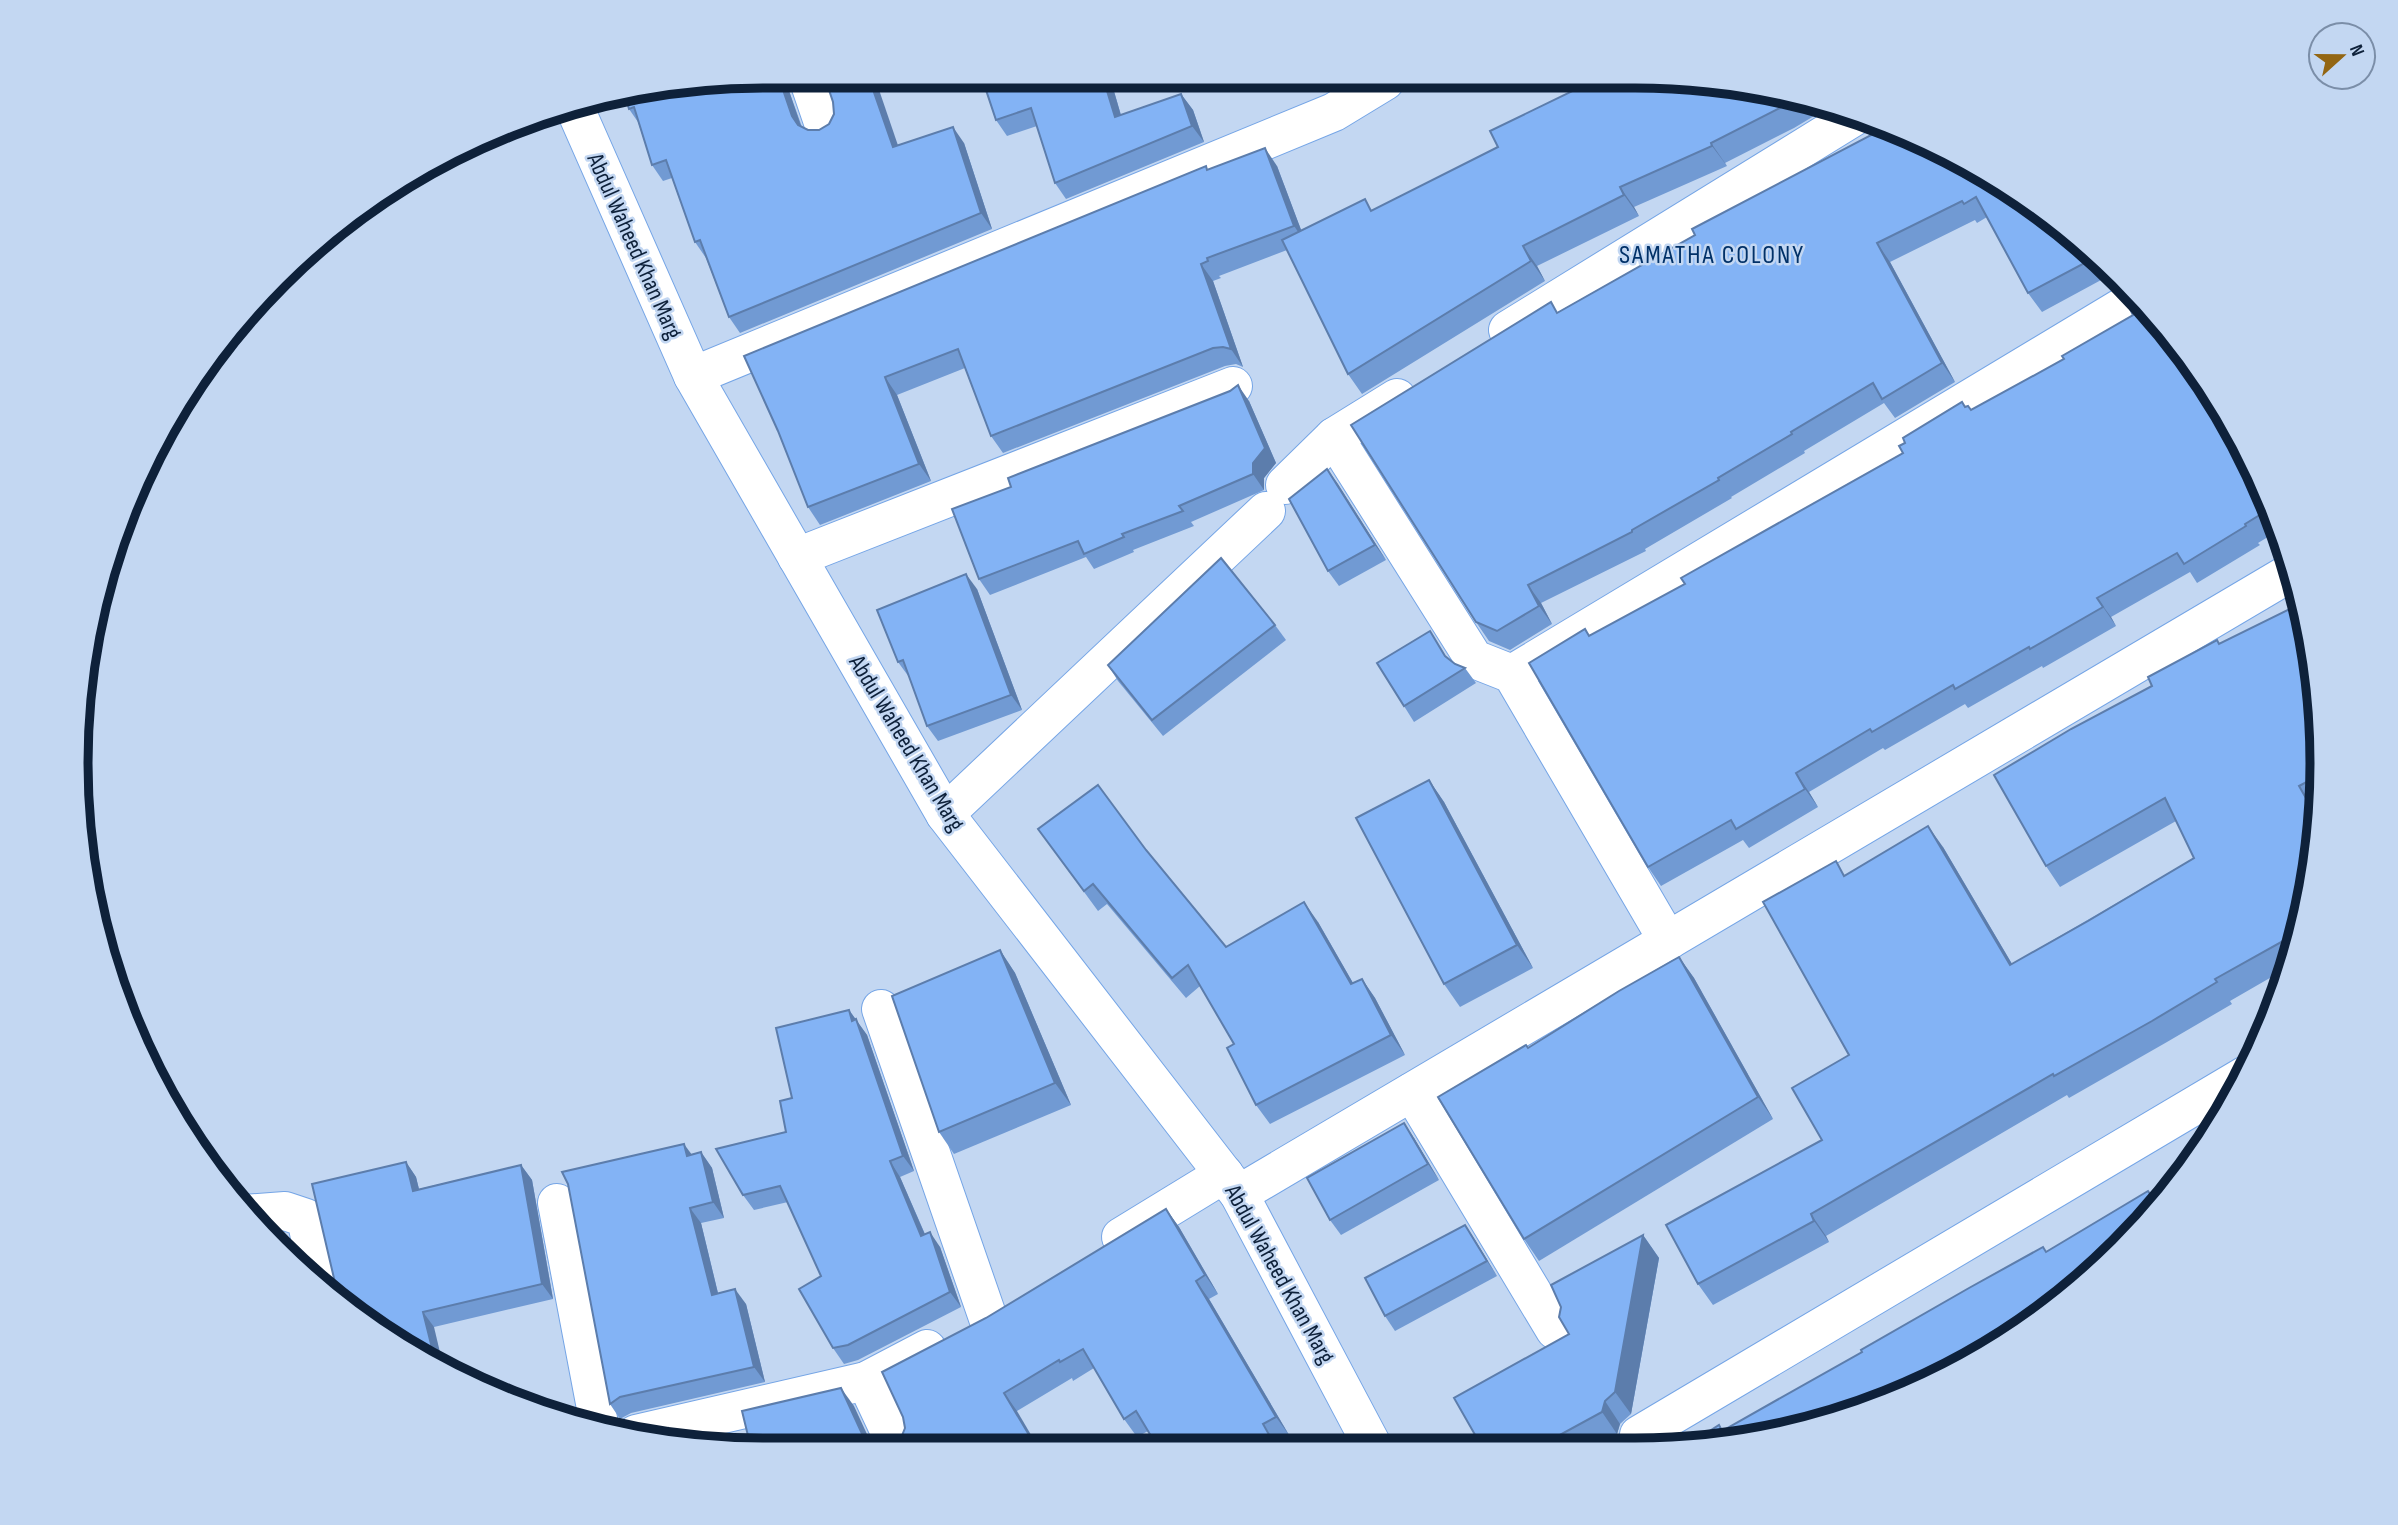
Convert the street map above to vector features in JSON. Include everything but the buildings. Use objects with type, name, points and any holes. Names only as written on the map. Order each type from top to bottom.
[{"type":"street","points":[[811,88],[824,125]]},
{"type":"street","points":[[693,376],[1334,112],[1373,88]]},
{"type":"street","name":"Abdul Waheed Khan Marg","points":[[577,114],[693,376],[946,814],[1232,1184],[1368,1438]]},
{"type":"street","points":[[1476,350],[1846,121]]},
{"type":"street","points":[[1511,674],[2130,303]]},
{"type":"street","points":[[946,814],[1276,498],[1334,438],[1429,379]]},
{"type":"street","points":[[797,557],[1233,386]]},
{"type":"street","points":[[1334,438],[1474,659],[1511,674],[1668,941]]},
{"type":"street","points":[[1094,1253],[1412,1092],[2284,576]]},
{"type":"street","points":[[881,1009],[988,1318]]},
{"type":"street","points":[[1639,1435],[2228,1086]]},
{"type":"street","points":[[1412,1092],[1555,1331]]},
{"type":"street","points":[[557,1203],[598,1416]]},
{"type":"street","points":[[260,1213],[285,1211],[306,1218],[317,1270]]},
{"type":"street","points":[[657,1429],[866,1381],[988,1318],[1023,1296]]},
{"type":"street","points":[[866,1381],[893,1438]]},
{"type":"district","name":"SAMATHA COLONY","points":[[1712,254]]}]
